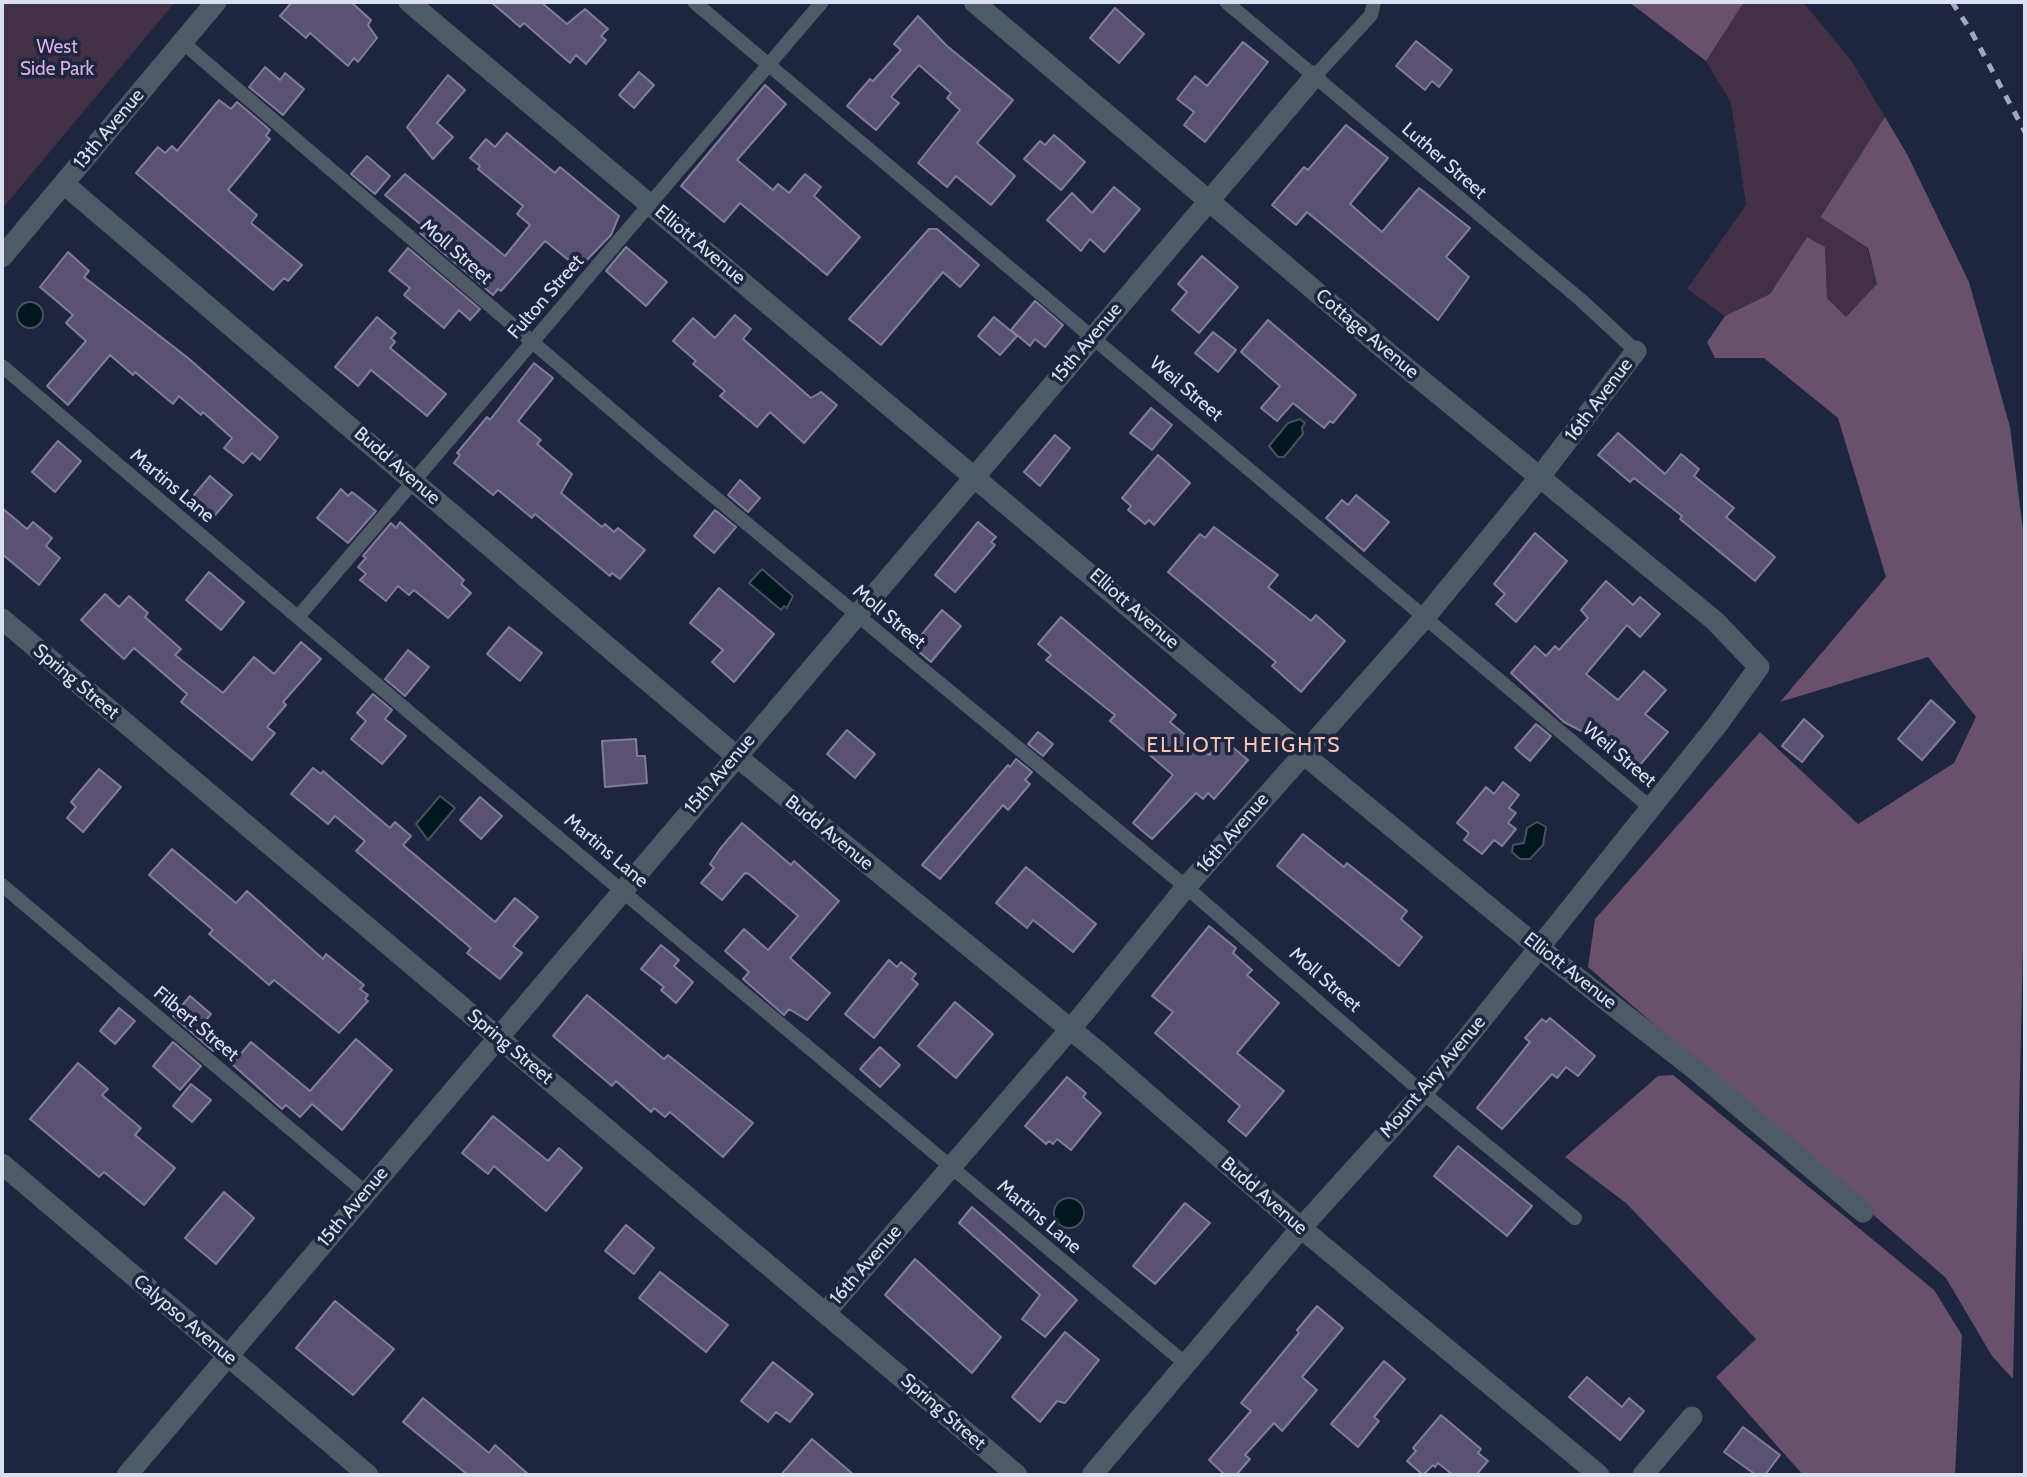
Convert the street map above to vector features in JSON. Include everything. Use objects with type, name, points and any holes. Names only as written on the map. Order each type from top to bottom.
[{"type":"street","name":"13th Avenue","points":[[2,257],[216,2]]},
{"type":"street","name":"Elliott Avenue","points":[[409,2],[1302,753],[1697,1072],[1863,1212]]},
{"type":"street","name":"Cottage Avenue","points":[[974,2],[1539,478],[1715,621],[1759,667]]},
{"type":"street","name":"15th Avenue","points":[[127,1475],[1315,75]]},
{"type":"street","name":"Budd Avenue","points":[[64,184],[736,756],[1069,1030],[1301,1228],[1599,1475]]},
{"type":"street","name":"16th Avenue","points":[[826,1312],[1069,1030],[1186,887],[1426,616],[1539,478],[1636,351]]},
{"type":"street","name":"Spring Street","points":[[2,619],[1017,1475]]},
{"type":"street","name":"Mount Airy Avenue","points":[[1092,1475],[1301,1228],[1423,1093],[1651,808],[1759,667]]},
{"type":"street","name":"Calypso Avenue","points":[[2,1164],[369,1475]]},
{"type":"street","points":[[1643,1475],[1692,1417]]},
{"type":"lane","name":"Weil Street","points":[[694,2],[1651,808]]},
{"type":"lane","name":"Fulton Street","points":[[298,617],[822,2]]},
{"type":"lane","name":"Luther Street","points":[[1226,2],[1581,300],[1636,351]]},
{"type":"lane","points":[[1315,75],[1371,15],[1374,2]]},
{"type":"lane","name":"Moll Street","points":[[182,42],[532,343],[1186,887],[1423,1093],[1575,1218]]},
{"type":"lane","name":"Martins Lane","points":[[2,366],[950,1168],[1186,1364]]},
{"type":"lane","name":"Filbert Street","points":[[2,885],[365,1192]]},
{"type":"green space","name":"West Side Park","points":[[2,2],[175,2],[2,209]]},
{"type":"green space","points":[[1744,2],[1803,2],[1851,60],[1885,117],[1820,216],[1867,248],[1877,284],[1846,318],[1827,298],[1825,247],[1807,237],[1770,294],[1725,316],[1687,289],[1746,205],[1731,103],[1706,61]]},
{"type":"shaded area","points":[[1629,2],[1744,2],[1706,61]]},
{"type":"shaded area","points":[[1885,117],[1908,156],[1969,282],[2010,427],[2025,546],[2025,857],[2013,1379],[1992,1356],[1946,1278],[1588,967],[1595,919],[1760,732],[1858,824],[1954,763],[1976,717],[1928,657],[1780,702],[1886,577],[1838,418],[1764,358],[1715,358],[1707,342],[1725,316],[1770,294],[1807,237],[1825,247],[1827,298],[1846,317],[1877,284],[1868,248],[1820,217]]},
{"type":"shaded area","points":[[1673,1075],[1934,1290],[1962,1335],[1955,1475],[1803,1475],[1716,1377],[1756,1339],[1626,1203],[1565,1157],[1658,1076]]},
{"type":"water","points":[[30,302],[39,306],[43,315],[39,324],[30,328],[21,324],[17,315],[21,306]]},
{"type":"water","points":[[1300,419],[1305,423],[1302,427],[1303,434],[1284,457],[1278,457],[1269,446],[1288,423]]},
{"type":"water","points":[[762,569],[793,596],[787,608],[784,606],[781,610],[749,583]]},
{"type":"water","points":[[440,796],[455,808],[428,840],[416,824]]},
{"type":"water","points":[[1537,822],[1546,827],[1543,845],[1530,859],[1520,859],[1512,852],[1513,845],[1524,843],[1527,828]]},
{"type":"water","points":[[1069,1198],[1080,1202],[1084,1213],[1080,1224],[1069,1228],[1058,1224],[1054,1213],[1058,1202]]},
{"type":"building","points":[[292,2],[351,2],[371,20],[368,25],[377,38],[358,62],[354,58],[348,66],[310,33],[306,38],[280,16]]},
{"type":"building","points":[[491,2],[541,2],[567,24],[585,9],[608,29],[601,36],[606,40],[586,64],[576,55],[570,63],[524,23],[520,27]]},
{"type":"building","points":[[1115,8],[1144,34],[1119,63],[1090,38]]},
{"type":"building","points":[[918,16],[947,46],[1013,100],[977,143],[1015,176],[991,205],[956,176],[947,187],[918,163],[960,110],[947,98],[951,93],[919,65],[891,97],[899,103],[876,130],[847,106],[870,79],[873,81],[901,50],[894,44]]},
{"type":"building","points":[[1416,41],[1452,70],[1439,87],[1432,81],[1425,90],[1396,66]]},
{"type":"building","points":[[1243,42],[1268,62],[1205,142],[1184,125],[1194,112],[1177,99],[1195,76],[1207,86]]},
{"type":"building","points":[[265,67],[280,80],[285,73],[304,89],[283,115],[249,87]]},
{"type":"building","points":[[639,72],[654,85],[634,108],[619,95]]},
{"type":"building","points":[[448,75],[465,90],[437,123],[453,137],[433,159],[407,127]]},
{"type":"building","points":[[765,85],[786,104],[737,160],[773,190],[778,184],[789,193],[805,174],[821,187],[814,196],[860,237],[827,275],[740,203],[724,222],[681,186]]},
{"type":"building","points":[[219,100],[231,109],[237,102],[270,130],[266,136],[270,139],[228,190],[257,215],[251,223],[302,265],[288,281],[284,278],[273,290],[136,173],[158,147],[165,153],[172,146],[177,151]]},
{"type":"building","points":[[1346,125],[1388,158],[1350,204],[1382,232],[1419,188],[1470,228],[1446,257],[1469,277],[1438,320],[1307,212],[1296,225],[1272,205],[1304,167],[1308,170]]},
{"type":"building","points":[[507,133],[555,173],[560,167],[619,216],[611,235],[585,262],[582,260],[577,267],[545,241],[501,291],[498,289],[493,295],[420,233],[425,228],[385,195],[405,174],[505,256],[530,225],[517,214],[523,206],[478,169],[480,166],[470,158],[486,139],[495,147]]},
{"type":"building","points":[[1054,135],[1085,162],[1061,190],[1024,159],[1040,141],[1045,145]]},
{"type":"building","points":[[367,156],[390,176],[375,194],[351,174]]},
{"type":"building","points":[[1114,187],[1140,209],[1104,252],[1090,239],[1081,251],[1047,220],[1072,193],[1092,213]]},
{"type":"building","points":[[929,229],[937,229],[979,265],[960,287],[943,272],[881,345],[849,319]]},
{"type":"building","points":[[626,247],[667,282],[646,306],[606,271]]},
{"type":"building","points":[[408,248],[480,309],[470,320],[459,310],[444,328],[404,295],[410,288],[389,271]]},
{"type":"building","points":[[68,252],[89,271],[84,277],[188,358],[278,437],[260,460],[252,453],[243,463],[224,448],[232,438],[203,412],[201,415],[179,396],[173,404],[110,355],[68,405],[47,386],[86,341],[66,323],[73,315],[40,287]]},
{"type":"building","points":[[1202,256],[1238,287],[1199,333],[1172,310],[1187,292],[1178,284]]},
{"type":"building","points":[[1035,301],[1063,325],[1045,347],[1035,339],[1030,346],[1011,330]]},
{"type":"building","points":[[735,315],[751,329],[743,339],[811,398],[821,392],[837,405],[804,443],[770,412],[757,427],[720,396],[725,391],[693,364],[696,361],[673,341],[693,318],[715,338]]},
{"type":"building","points":[[377,317],[396,333],[391,338],[395,342],[390,348],[446,394],[427,416],[371,370],[358,386],[335,367]]},
{"type":"building","points":[[994,317],[1017,336],[1000,355],[978,336]]},
{"type":"building","points":[[1268,320],[1356,395],[1333,423],[1330,421],[1324,428],[1293,403],[1277,421],[1261,408],[1280,386],[1241,352]]},
{"type":"building","points":[[1213,332],[1236,350],[1218,372],[1195,353]]},
{"type":"building","points":[[534,363],[553,378],[518,421],[541,440],[537,444],[572,474],[561,493],[602,527],[605,524],[614,532],[618,528],[645,550],[620,579],[612,573],[610,576],[535,514],[532,518],[498,490],[493,495],[454,463],[460,455],[457,453],[487,417],[490,420]]},
{"type":"building","points":[[1151,408],[1172,425],[1152,450],[1130,433]]},
{"type":"building","points":[[1618,433],[1665,474],[1681,454],[1699,469],[1694,476],[1734,508],[1726,517],[1775,557],[1755,581],[1680,519],[1682,516],[1634,478],[1630,482],[1598,455]]},
{"type":"building","points":[[1055,435],[1070,448],[1040,486],[1024,472]]},
{"type":"building","points":[[58,441],[81,461],[55,492],[32,472]]},
{"type":"building","points":[[1158,455],[1190,483],[1154,525],[1149,520],[1145,524],[1128,510],[1131,506],[1122,498]]},
{"type":"building","points":[[210,476],[232,495],[211,520],[189,501]]},
{"type":"building","points":[[740,480],[760,498],[748,512],[728,495]]},
{"type":"building","points":[[341,489],[348,496],[352,492],[376,511],[348,543],[317,518]]},
{"type":"building","points":[[1356,495],[1389,522],[1364,551],[1326,518],[1342,500],[1348,505]]},
{"type":"building","points":[[2,508],[27,529],[33,522],[52,538],[46,546],[60,558],[39,585],[2,554]]},
{"type":"building","points":[[715,510],[736,527],[714,553],[694,536]]},
{"type":"building","points":[[400,522],[464,580],[461,584],[471,593],[448,618],[414,590],[409,595],[398,586],[386,601],[360,580],[366,574],[358,567],[366,558],[363,556],[391,523],[396,528]]},
{"type":"building","points":[[978,522],[996,537],[991,542],[995,545],[955,592],[935,575]]},
{"type":"building","points":[[1214,527],[1278,575],[1268,587],[1311,621],[1316,615],[1345,641],[1301,692],[1272,666],[1276,662],[1168,572],[1200,534],[1205,538]]},
{"type":"building","points":[[1535,533],[1567,561],[1516,622],[1496,604],[1505,594],[1494,584]]},
{"type":"building","points":[[209,572],[244,602],[221,630],[186,600]]},
{"type":"building","points":[[1606,581],[1633,605],[1640,597],[1660,614],[1640,637],[1627,625],[1586,674],[1618,700],[1644,671],[1666,690],[1645,714],[1668,732],[1633,773],[1587,734],[1564,722],[1511,673],[1535,646],[1546,656],[1555,646],[1559,650],[1588,618],[1581,610]]},
{"type":"building","points":[[719,588],[774,634],[734,682],[712,662],[723,650],[690,623]]},
{"type":"building","points":[[105,594],[119,607],[129,596],[148,613],[145,617],[181,649],[175,655],[223,693],[254,657],[274,674],[301,642],[321,659],[283,702],[286,705],[267,727],[275,733],[252,760],[181,702],[187,694],[134,648],[124,659],[81,620]]},
{"type":"building","points":[[942,610],[961,626],[931,662],[912,646]]},
{"type":"building","points":[[1061,617],[1176,715],[1170,722],[1209,755],[1223,739],[1248,760],[1214,799],[1208,793],[1203,799],[1196,793],[1152,839],[1133,823],[1173,775],[1110,721],[1115,715],[1046,660],[1051,655],[1038,644]]},
{"type":"building","points":[[509,627],[542,653],[520,681],[487,654]]},
{"type":"building","points":[[408,650],[429,667],[405,696],[385,679]]},
{"type":"building","points":[[373,694],[392,710],[385,719],[406,736],[382,764],[351,739],[366,721],[357,713]]},
{"type":"building","points":[[1931,700],[1955,722],[1922,760],[1898,739]]},
{"type":"building","points":[[1804,719],[1823,736],[1802,762],[1782,746]]},
{"type":"building","points":[[1536,724],[1551,736],[1530,761],[1515,748]]},
{"type":"building","points":[[847,730],[875,754],[855,778],[827,754]]},
{"type":"building","points":[[1038,732],[1053,744],[1043,756],[1028,744]]},
{"type":"building","points":[[636,739],[637,756],[645,756],[647,783],[605,787],[602,741]]},
{"type":"building","points":[[1016,759],[1032,772],[1025,780],[1030,784],[1008,810],[1003,805],[940,879],[922,865]]},
{"type":"building","points":[[313,768],[321,774],[323,771],[390,828],[395,822],[411,836],[403,845],[495,922],[515,898],[538,917],[513,946],[522,953],[500,979],[467,953],[471,948],[356,851],[365,841],[335,816],[328,824],[291,794]]},
{"type":"building","points":[[99,769],[121,787],[83,832],[67,818],[76,807],[71,802]]},
{"type":"building","points":[[1503,782],[1519,795],[1509,808],[1516,813],[1508,823],[1516,829],[1502,846],[1494,840],[1482,854],[1464,840],[1469,833],[1457,823],[1486,787],[1494,794]]},
{"type":"building","points":[[480,797],[502,816],[481,839],[460,820]]},
{"type":"building","points":[[742,823],[791,865],[794,861],[839,901],[790,958],[830,993],[807,1020],[789,1009],[784,1015],[743,979],[749,972],[725,951],[744,929],[768,950],[798,916],[749,874],[745,873],[722,900],[701,883],[714,868],[710,864],[720,849]]},
{"type":"building","points":[[1303,834],[1344,867],[1347,863],[1407,911],[1401,919],[1422,937],[1399,966],[1277,866]]},
{"type":"building","points":[[172,849],[236,903],[247,891],[323,959],[326,954],[364,985],[360,989],[368,995],[365,999],[368,1001],[339,1033],[274,980],[269,985],[209,934],[213,930],[149,875]]},
{"type":"building","points":[[1026,867],[1096,924],[1073,952],[1033,920],[1027,928],[996,903]]},
{"type":"building","points":[[1209,926],[1236,948],[1233,953],[1252,970],[1247,975],[1279,1003],[1237,1053],[1284,1091],[1246,1136],[1228,1121],[1240,1106],[1155,1033],[1173,1012],[1152,996]]},
{"type":"building","points":[[661,945],[679,960],[674,966],[693,982],[676,1003],[661,990],[664,987],[641,969]]},
{"type":"building","points":[[889,960],[897,967],[901,962],[916,974],[912,979],[918,984],[874,1038],[845,1014]]},
{"type":"building","points":[[587,995],[664,1059],[668,1055],[753,1123],[723,1157],[670,1112],[665,1117],[654,1108],[651,1112],[616,1081],[612,1086],[553,1036]]},
{"type":"building","points":[[190,996],[211,1014],[202,1025],[221,1042],[213,1051],[173,1016]]},
{"type":"building","points":[[955,1002],[993,1034],[956,1078],[918,1046]]},
{"type":"building","points":[[119,1008],[135,1021],[115,1044],[100,1031]]},
{"type":"building","points":[[1550,1018],[1595,1056],[1578,1076],[1566,1067],[1557,1078],[1552,1074],[1502,1129],[1477,1108],[1530,1042],[1525,1038],[1542,1019],[1546,1022]]},
{"type":"building","points":[[356,1039],[392,1070],[342,1130],[312,1104],[300,1117],[286,1105],[282,1109],[232,1064],[251,1042],[310,1091]]},
{"type":"building","points":[[173,1042],[201,1066],[180,1090],[153,1066]]},
{"type":"building","points":[[880,1047],[900,1065],[880,1087],[860,1069]]},
{"type":"building","points":[[78,1063],[108,1089],[102,1095],[141,1128],[135,1135],[175,1168],[144,1205],[104,1172],[99,1177],[30,1119]]},
{"type":"building","points":[[1067,1077],[1086,1093],[1083,1097],[1101,1113],[1071,1150],[1057,1139],[1053,1144],[1049,1141],[1046,1144],[1025,1126]]},
{"type":"building","points":[[191,1084],[211,1100],[192,1122],[173,1106]]},
{"type":"building","points":[[493,1116],[548,1161],[559,1148],[582,1168],[546,1211],[494,1166],[488,1174],[462,1153]]},
{"type":"building","points":[[1458,1146],[1532,1206],[1507,1236],[1434,1176]]},
{"type":"building","points":[[224,1192],[254,1218],[216,1264],[185,1238]]},
{"type":"building","points":[[1185,1203],[1210,1223],[1155,1284],[1133,1266]]},
{"type":"building","points":[[972,1207],[1077,1300],[1045,1337],[1022,1319],[1040,1295],[959,1223]]},
{"type":"building","points":[[626,1225],[654,1248],[634,1274],[605,1251]]},
{"type":"building","points":[[915,1259],[1001,1337],[972,1373],[885,1295]]},
{"type":"building","points":[[660,1272],[728,1325],[706,1352],[639,1298]]},
{"type":"building","points":[[335,1301],[394,1349],[353,1395],[296,1348]]},
{"type":"building","points":[[1317,1306],[1343,1328],[1302,1377],[1317,1390],[1282,1431],[1274,1423],[1245,1455],[1250,1459],[1236,1475],[1225,1475],[1209,1460],[1251,1411],[1241,1403],[1299,1333],[1297,1330]]},
{"type":"building","points":[[1065,1332],[1099,1360],[1065,1403],[1057,1401],[1040,1422],[1012,1397]]},
{"type":"building","points":[[1384,1361],[1405,1379],[1374,1417],[1379,1421],[1358,1447],[1331,1424]]},
{"type":"building","points":[[773,1362],[813,1394],[790,1422],[776,1412],[768,1422],[741,1401]]},
{"type":"building","points":[[1587,1377],[1622,1407],[1629,1398],[1644,1411],[1620,1440],[1569,1397]]},
{"type":"building","points":[[423,1398],[489,1453],[495,1445],[529,1475],[468,1475],[403,1422]]},
{"type":"building","points":[[1441,1415],[1481,1449],[1478,1453],[1488,1461],[1476,1475],[1453,1475],[1438,1463],[1423,1475],[1407,1461],[1416,1451],[1413,1448]]},
{"type":"building","points":[[1743,1427],[1780,1455],[1765,1475],[1756,1475],[1724,1452]]},
{"type":"building","points":[[812,1439],[854,1475],[781,1475]]},
{"type":"railway","points":[[1952,2],[1971,31],[2025,132]]},
{"type":"district","name":"ELLIOTT HEIGHTS","points":[[1244,746]]}]
